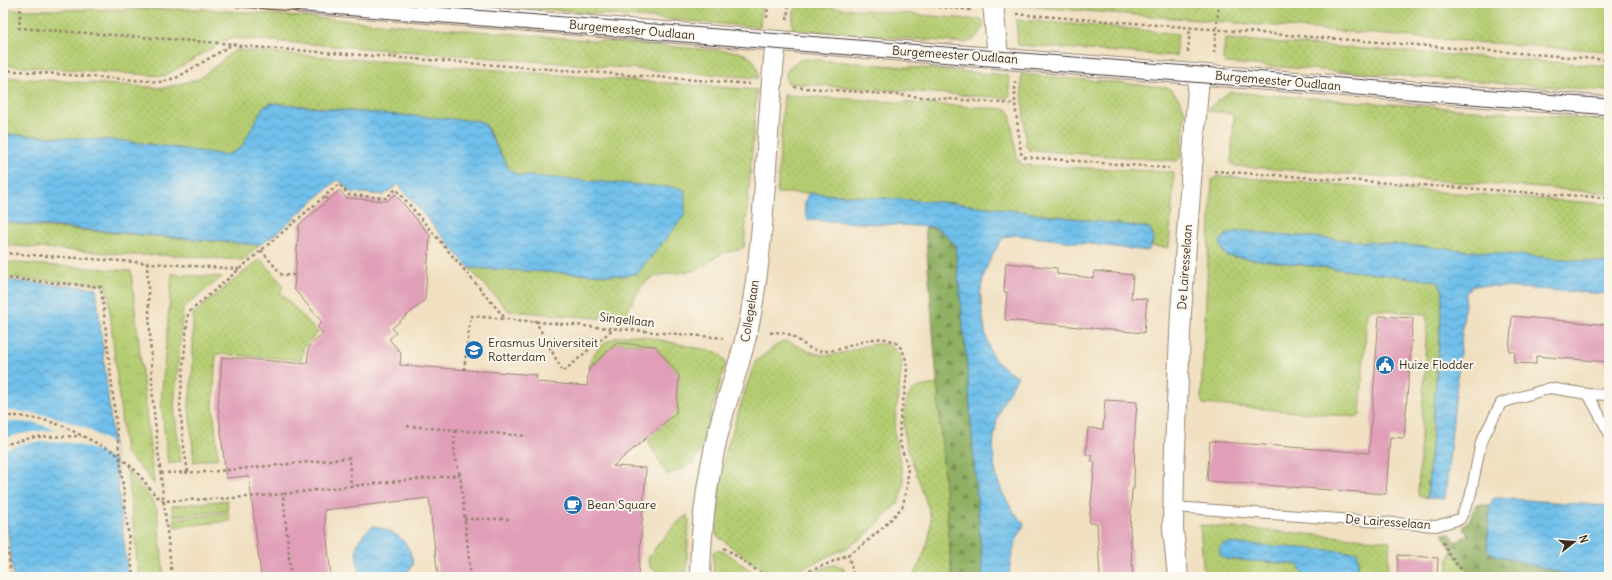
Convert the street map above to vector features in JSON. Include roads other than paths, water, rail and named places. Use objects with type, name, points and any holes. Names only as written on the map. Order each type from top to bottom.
[{"type":"street","name":"Burgemeester Oudlaan","points":[[301,3],[1609,107]]},
{"type":"street","points":[[994,7],[998,58]]},
{"type":"street","name":"Collegelaan","points":[[700,577],[706,498],[720,425],[747,340],[762,230],[771,85],[776,41]]},
{"type":"street","name":"De Lairesselaan","points":[[1178,577],[1173,529],[1182,312],[1199,75]]},
{"type":"lane","name":"De Lairesselaan","points":[[1174,507],[1436,526],[1460,519],[1470,498],[1481,442],[1502,403],[1550,388],[1588,394],[1609,395]]},
{"type":"lane","points":[[1588,394],[1609,433]]},
{"type":"water","points":[[272,103],[348,111],[480,121],[484,124],[509,169],[517,175],[680,188],[685,191],[685,215],[638,273],[626,276],[469,268],[398,184],[384,195],[350,192],[338,179],[272,237],[259,245],[3,222],[3,134],[126,141],[227,155],[241,148],[263,107]]},
{"type":"water","points":[[809,193],[954,203],[1150,228],[1153,240],[1148,251],[1016,235],[1004,237],[987,267],[982,281],[981,302],[987,342],[994,359],[1007,370],[1018,376],[999,411],[993,447],[996,474],[1000,487],[1006,500],[1024,524],[1018,537],[1010,563],[1009,577],[983,577],[966,355],[955,244],[943,232],[934,227],[808,220],[805,206]]},
{"type":"water","points":[[1242,231],[1609,263],[1609,294],[1473,285],[1466,293],[1445,499],[1427,498],[1443,291],[1438,281],[1227,256],[1221,245],[1221,241],[1226,235]]},
{"type":"water","points":[[3,280],[96,288],[128,577],[13,577],[3,489]]},
{"type":"water","points":[[1498,498],[1609,506],[1609,577],[1576,577],[1492,554],[1487,549],[1490,505],[1493,499]]},
{"type":"water","points":[[374,526],[389,531],[406,544],[412,557],[413,565],[404,577],[365,577],[361,575],[357,561],[357,548],[362,536]]},
{"type":"water","points":[[1228,543],[1356,552],[1358,553],[1358,577],[1305,577],[1299,566],[1294,564],[1227,559],[1221,557],[1219,549],[1223,544]]},
{"type":"tram line","points":[[190,3],[1609,115]]},
{"type":"tram line","points":[[386,3],[1609,99]]},
{"type":"place","name":"Erasmus Universiteit Rotterdam","points":[[474,350]]},
{"type":"place","name":"Huize Flodder","points":[[1385,365]]},
{"type":"place","name":"Bean Square","points":[[573,505]]}]
